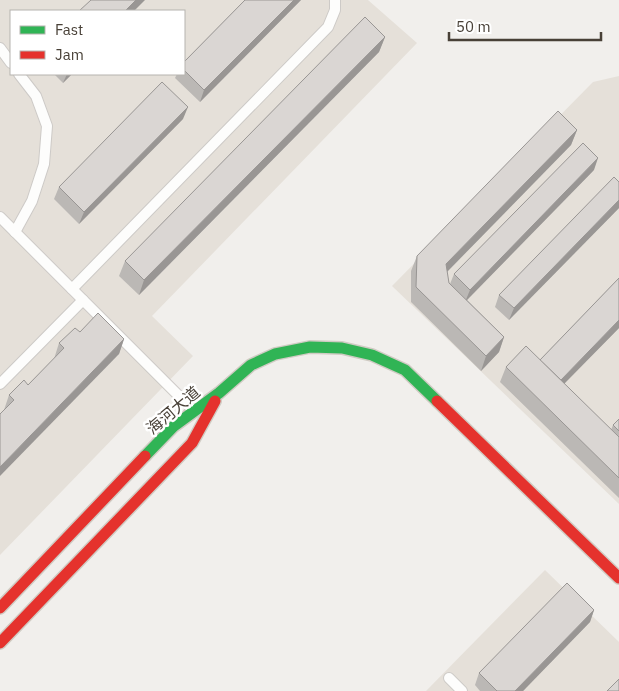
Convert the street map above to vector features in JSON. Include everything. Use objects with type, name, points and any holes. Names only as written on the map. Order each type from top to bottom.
[{"type":"street","points":[[219,393],[252,365],[275,354],[310,347],[342,348],[372,355],[404,370],[619,578]]},
{"type":"street","name":"海河大道","points":[[0,608],[174,426],[219,393]]},
{"type":"street","name":"海河大道","points":[[0,643],[192,443],[219,393]]},
{"type":"lane","points":[[72,289],[328,27],[335,10],[335,0]]},
{"type":"lane","points":[[0,48],[10,62]]},
{"type":"lane","points":[[15,232],[32,201],[44,164],[47,126],[36,96],[20,75]]},
{"type":"lane","points":[[0,217],[195,411]]},
{"type":"lane","points":[[0,384],[83,300]]},
{"type":"lane","points":[[449,678],[462,691]]},
{"type":"shaded area","points":[[0,0],[368,0],[417,43],[152,316],[193,356],[0,555]]},
{"type":"shaded area","points":[[619,76],[619,504],[392,286],[593,82]]},
{"type":"shaded area","points":[[545,570],[619,642],[619,691],[426,691]]},
{"type":"building","points":[[91,0],[136,0],[126,10],[80,10]]},
{"type":"building","points":[[245,0],[294,0],[204,90],[185,71],[185,61]]},
{"type":"building","points":[[365,17],[385,37],[144,280],[125,261]]},
{"type":"building","points":[[162,82],[188,107],[84,212],[59,187]]},
{"type":"building","points":[[558,111],[577,130],[446,264],[449,283],[504,337],[486,356],[416,287],[417,256]]},
{"type":"building","points":[[583,143],[598,158],[470,290],[454,274]]},
{"type":"building","points":[[614,177],[619,182],[619,200],[514,308],[499,295]]},
{"type":"building","points":[[619,278],[619,320],[561,380],[540,360]]},
{"type":"building","points":[[98,313],[124,339],[0,467],[0,414],[14,400],[9,395],[24,380],[28,385],[64,348],[59,343],[75,328],[80,332]]},
{"type":"building","points":[[526,346],[619,437],[619,478],[506,367]]},
{"type":"building","points":[[619,419],[619,431],[613,425]]},
{"type":"building","points":[[567,583],[594,610],[515,691],[497,691],[479,673]]},
{"type":"building","points":[[619,679],[619,691],[607,691]]},
{"type":"traffic: fast","points":[[145,456],[174,426],[219,393],[251,365],[275,354],[310,347],[342,348],[372,355],[405,370],[437,401]]},
{"type":"traffic: jam","points":[[0,643],[192,443],[215,401]]},
{"type":"traffic: jam","points":[[437,401],[619,578]]},
{"type":"traffic: jam","points":[[0,608],[145,456]]}]
